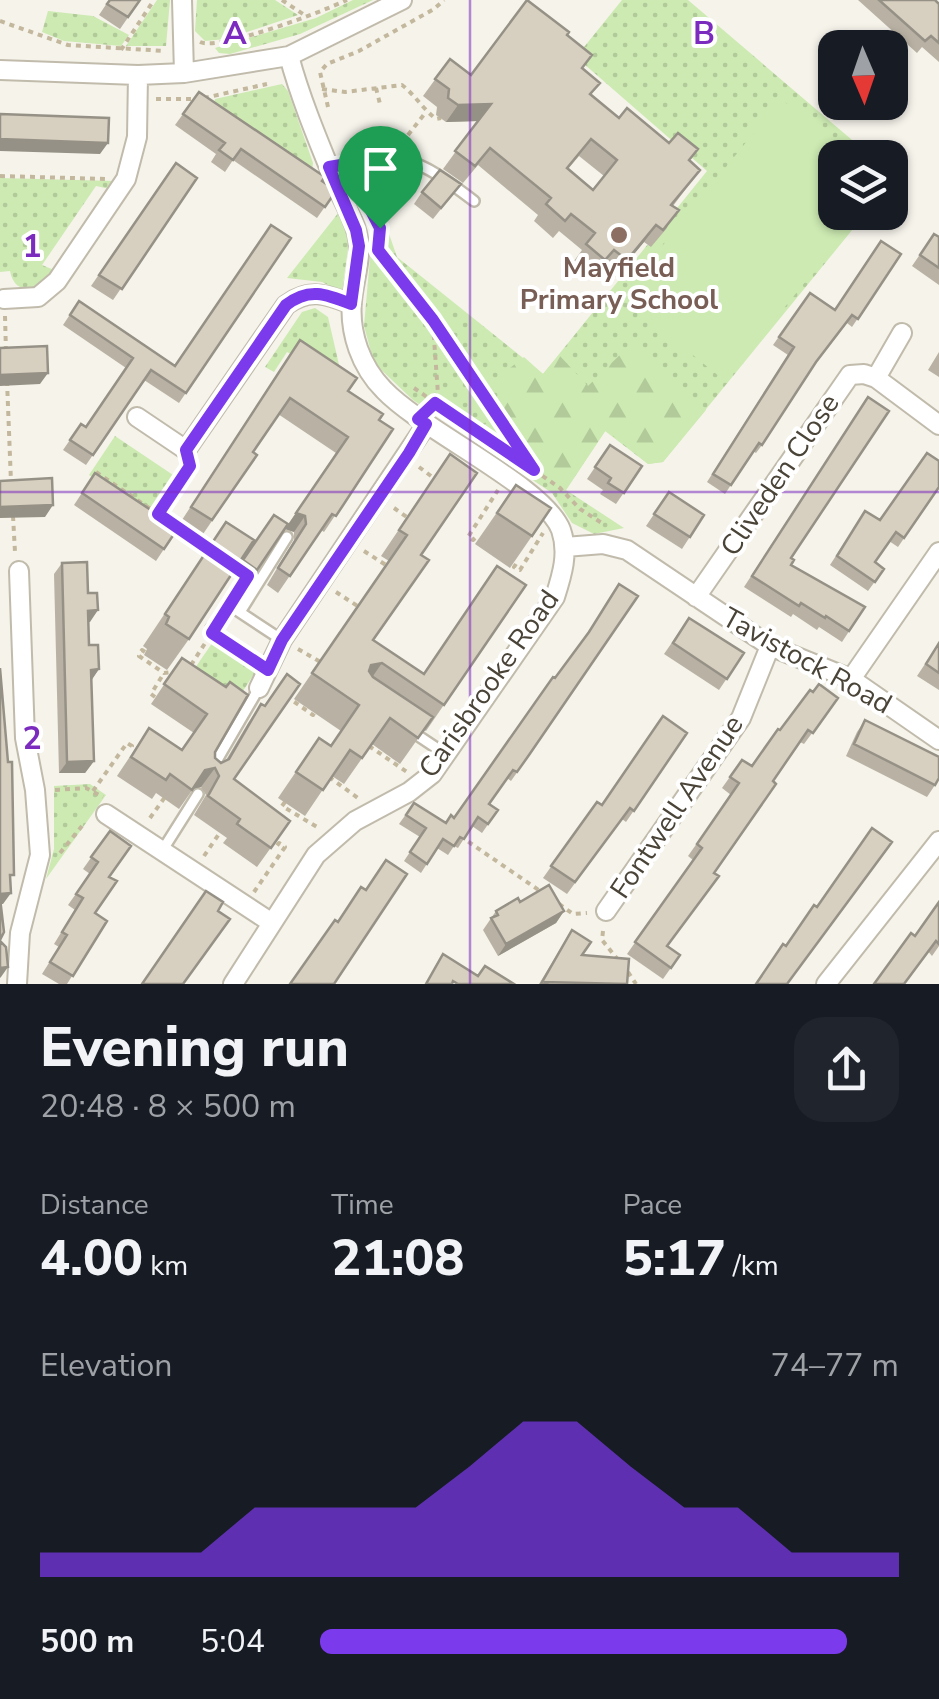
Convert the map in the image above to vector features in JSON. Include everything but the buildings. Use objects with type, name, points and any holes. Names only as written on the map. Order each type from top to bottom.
[{"type":"street","points":[[182,0],[184,73]]},
{"type":"street","points":[[0,70],[184,73],[288,56],[402,0]]},
{"type":"street","points":[[288,56],[356,230],[359,246],[351,304],[358,354],[385,391],[422,422],[544,504],[565,547]]},
{"type":"street","points":[[4,299],[38,296],[57,280],[126,179],[137,137],[138,75]]},
{"type":"street","points":[[137,417],[186,450],[286,305],[312,292],[351,304]]},
{"type":"street","points":[[902,334],[876,378],[939,425]]},
{"type":"street","name":"Cliveden Close","points":[[696,597],[840,387],[850,376],[864,374],[876,378]]},
{"type":"street","points":[[263,679],[282,640],[406,458],[422,422]]},
{"type":"street","name":"Tavistock Road","points":[[565,547],[615,546],[770,646],[851,680],[939,740]]},
{"type":"street","name":"Carisbrooke Road","points":[[233,984],[316,855],[333,837],[374,809],[423,783],[447,755],[555,597],[564,568],[565,547]]},
{"type":"street","points":[[851,680],[939,552]]},
{"type":"street","points":[[17,984],[15,948],[40,855],[35,790],[25,738],[19,570]]},
{"type":"street","name":"Fontwell Avenue","points":[[606,912],[740,718],[770,646]]},
{"type":"street","points":[[106,814],[272,924]]},
{"type":"street","points":[[826,984],[939,842]]},
{"type":"lane","points":[[329,167],[392,158],[426,165],[474,201]]},
{"type":"lane","points":[[282,640],[235,608],[287,538]]},
{"type":"lane","points":[[209,774],[263,679]]},
{"type":"lane","points":[[403,726],[447,755]]},
{"type":"lane","points":[[162,851],[198,794]]},
{"type":"path","points":[[120,50],[154,0]]},
{"type":"path","points":[[282,0],[306,16]]},
{"type":"path","points":[[207,46],[346,0]]},
{"type":"path","points":[[331,116],[320,72],[327,64],[387,36],[444,0]]},
{"type":"path","points":[[0,20],[68,45],[163,52]]},
{"type":"path","points":[[184,73],[188,89],[218,110]]},
{"type":"path","points":[[156,99],[202,99],[267,84]]},
{"type":"path","points":[[322,89],[345,92],[402,84],[417,94],[426,112],[436,120],[441,118]]},
{"type":"path","points":[[376,88],[380,104]]},
{"type":"path","points":[[408,135],[426,112]]},
{"type":"path","points":[[0,176],[126,179]]},
{"type":"path","points":[[372,212],[380,228],[376,267]]},
{"type":"path","points":[[378,250],[433,320],[534,470]]},
{"type":"path","points":[[4,299],[11,486]]},
{"type":"path","points":[[422,422],[438,394],[433,320]]},
{"type":"path","points":[[409,385],[484,436]]},
{"type":"path","points":[[0,438],[8,438]]},
{"type":"path","points":[[158,514],[190,466],[186,450]]},
{"type":"path","points":[[406,458],[447,488]]},
{"type":"path","points":[[517,459],[560,488],[580,510],[608,527]]},
{"type":"path","points":[[96,472],[218,555]]},
{"type":"path","points":[[475,538],[468,537],[480,525],[506,478]]},
{"type":"path","points":[[380,498],[420,526]]},
{"type":"path","points":[[12,502],[19,570]]},
{"type":"path","points":[[516,564],[514,567],[520,570],[553,516]]},
{"type":"path","points":[[350,542],[392,569],[395,565]]},
{"type":"path","points":[[322,583],[372,615]]},
{"type":"path","points":[[187,671],[235,608]]},
{"type":"path","points":[[189,613],[263,679],[314,712]]},
{"type":"path","points":[[282,640],[334,669]]},
{"type":"path","points":[[145,652],[142,650],[138,656],[164,673],[176,672]]},
{"type":"path","points":[[154,666],[158,660],[155,658]]},
{"type":"path","points":[[155,696],[150,694],[158,688],[164,673]]},
{"type":"path","points":[[357,737],[423,783]]},
{"type":"path","points":[[93,791],[127,742],[132,746],[130,750]]},
{"type":"path","points":[[116,759],[122,763],[124,760]]},
{"type":"path","points":[[324,771],[322,774],[374,809]]},
{"type":"path","points":[[35,790],[93,791],[103,796],[96,806],[106,814]]},
{"type":"path","points":[[138,836],[167,794],[162,790]]},
{"type":"path","points":[[285,802],[282,806],[333,837]]},
{"type":"path","points":[[54,862],[82,826]]},
{"type":"path","points":[[194,872],[224,827],[228,830]]},
{"type":"path","points":[[447,827],[573,914],[606,912],[602,940],[636,984]]},
{"type":"path","points":[[246,906],[284,847],[276,847]]},
{"type":"path","points":[[270,856],[274,863]]},
{"type":"green space","points":[[157,0],[170,0],[166,46],[126,46]]},
{"type":"green space","points":[[197,0],[275,0],[298,15],[226,39],[205,41],[195,31]]},
{"type":"green space","points":[[353,0],[373,0],[300,34],[230,54],[219,53],[215,48],[316,18]]},
{"type":"green space","points":[[622,0],[688,0],[818,111],[818,120],[829,120],[852,140],[818,140],[818,230],[852,230],[663,462],[648,464],[605,431],[566,490],[624,528],[594,534],[572,523],[552,493],[413,400],[374,363],[364,326],[372,236],[354,177],[367,170],[397,257],[543,374],[707,171],[576,57]]},
{"type":"green space","points":[[48,11],[93,16],[129,35],[121,46],[64,41],[42,32]]},
{"type":"green space","points":[[282,84],[288,91],[313,163],[312,172],[214,104],[215,99]]},
{"type":"green space","points":[[781,99],[833,140],[818,140],[818,230],[847,230],[725,381],[621,297]]},
{"type":"green space","points":[[0,178],[116,181],[110,189],[96,186],[42,265],[54,270],[35,289],[18,286],[10,271],[0,272]]},
{"type":"green space","points":[[339,212],[349,242],[342,292],[322,282],[287,278]]},
{"type":"green space","points":[[315,308],[328,317],[343,382],[287,352],[274,372],[265,367],[302,312]]},
{"type":"green space","points":[[629,346],[671,375],[706,410],[663,462],[648,464],[606,430],[566,490],[483,427],[501,406],[497,378],[524,357],[543,374],[559,355],[588,386]]},
{"type":"green space","points":[[115,436],[182,481],[156,521],[89,475]]},
{"type":"green space","points":[[215,639],[258,668],[239,697],[195,668]]},
{"type":"green space","points":[[90,784],[106,795],[46,879],[54,849],[54,786]]},
{"type":"place","name":"Mayfield Primary School","points":[[619,235]]},
{"type":"route","points":[[347,164],[380,228],[378,250],[433,320],[534,470],[435,403],[418,419],[426,424],[409,453],[282,640],[268,670],[212,633],[248,576],[158,514],[190,466],[186,450],[286,305],[312,292],[351,304],[359,246],[329,167],[347,164]]}]
